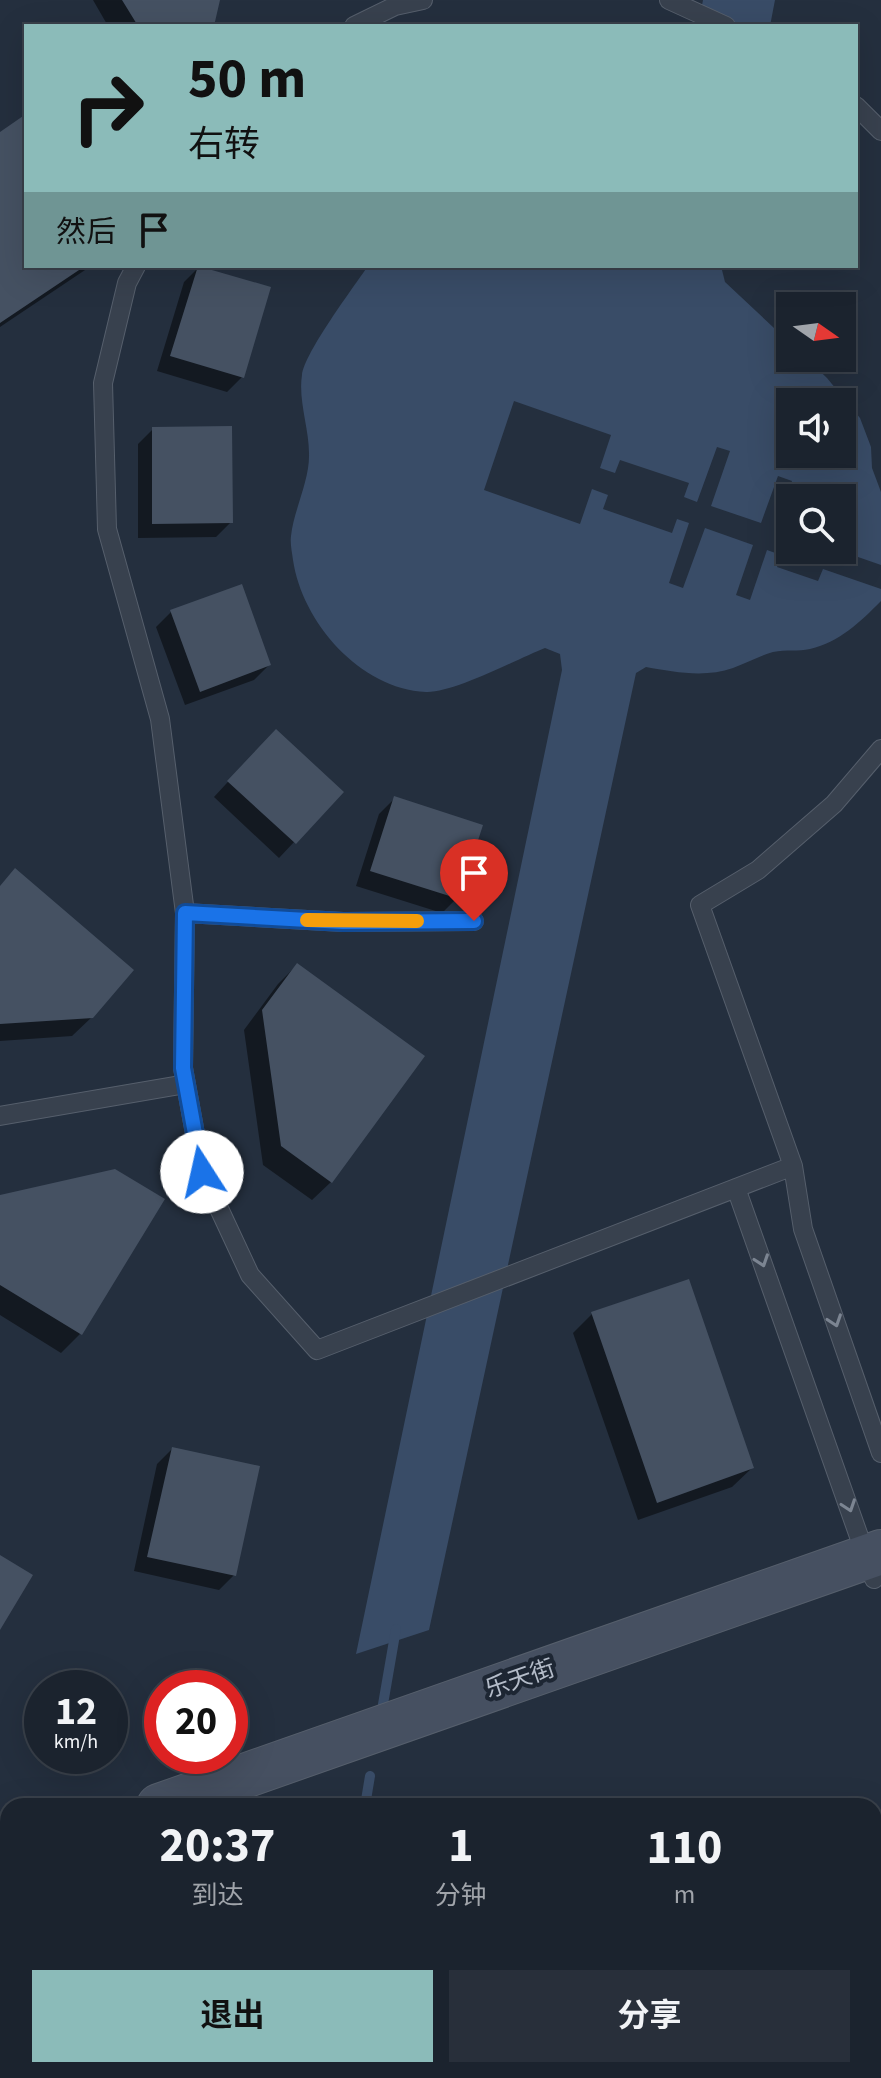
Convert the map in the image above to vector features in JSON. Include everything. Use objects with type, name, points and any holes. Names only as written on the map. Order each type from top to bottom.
[{"type":"street","name":"乐天街","points":[[183,1798],[876,1566]]},
{"type":"street","name":"乐天街","points":[[255,1798],[876,1566]]},
{"type":"lane","points":[[358,24],[395,6],[423,0]]},
{"type":"lane","points":[[669,0],[722,24]]},
{"type":"lane","points":[[858,108],[881,131]]},
{"type":"lane","points":[[135,268],[127,283],[103,383],[107,529],[160,719],[185,913],[183,1068],[202,1172],[250,1275],[317,1350],[793,1166]]},
{"type":"lane","points":[[881,749],[834,804],[769,860],[700,905],[793,1166],[803,1229],[881,1453]]},
{"type":"lane","points":[[185,913],[343,922],[474,921]]},
{"type":"lane","points":[[0,1116],[186,1084]]},
{"type":"lane","points":[[736,1188],[876,1566]]},
{"type":"water","points":[[703,0],[775,0],[770,24],[698,24]]},
{"type":"water","points":[[367,268],[722,268],[725,282],[776,330],[776,372],[821,372],[835,388],[776,388],[776,468],[856,468],[856,413],[871,447],[872,468],[881,492],[881,601],[857,624],[821,646],[773,652],[722,671],[690,673],[646,667],[636,673],[429,1630],[356,1654],[562,670],[560,654],[545,648],[438,691],[402,688],[379,679],[357,665],[322,628],[308,606],[299,583],[291,542],[309,463],[301,394],[302,375],[311,351]]},
{"type":"pier","points":[[514,401],[611,435],[600,468],[615,473],[620,460],[689,483],[684,497],[697,502],[717,447],[730,451],[711,506],[761,523],[778,476],[792,481],[791,484],[776,484],[776,553],[767,550],[750,600],[736,595],[753,545],[705,528],[683,588],[669,583],[689,523],[677,519],[672,533],[603,509],[608,495],[592,489],[580,524],[484,490]]},
{"type":"pier","points":[[856,556],[881,565],[881,589],[823,569],[818,581],[777,567],[778,564],[856,564]]},
{"type":"building","points":[[122,0],[220,0],[214,24],[137,24]]},
{"type":"building","points":[[24,115],[24,268],[82,268],[0,323],[0,132]]},
{"type":"building","points":[[197,268],[271,287],[244,378],[170,356]]},
{"type":"building","points":[[232,426],[233,523],[152,524],[152,427]]},
{"type":"building","points":[[242,584],[271,665],[200,692],[170,610]]},
{"type":"building","points":[[276,729],[344,792],[296,844],[227,781]]},
{"type":"building","points":[[394,796],[483,825],[459,899],[370,871]]},
{"type":"building","points":[[15,868],[134,970],[93,1018],[0,1024],[0,886]]},
{"type":"building","points":[[297,963],[425,1056],[332,1183],[281,1146],[262,1010]]},
{"type":"building","points":[[115,1169],[165,1199],[82,1335],[0,1285],[0,1195]]},
{"type":"building","points":[[689,1279],[754,1468],[657,1503],[591,1312]]},
{"type":"building","points":[[172,1447],[260,1466],[236,1576],[147,1557]]},
{"type":"building","points":[[0,1555],[33,1575],[0,1630]]},
{"type":"waterway","points":[[382,1710],[396,1629]]},
{"type":"waterway","points":[[366,1798],[370,1776]]},
{"type":"slow traffic","points":[[307,920],[417,921]]},
{"type":"route","points":[[202,1172],[183,1068],[185,913],[343,922],[474,921]]}]
